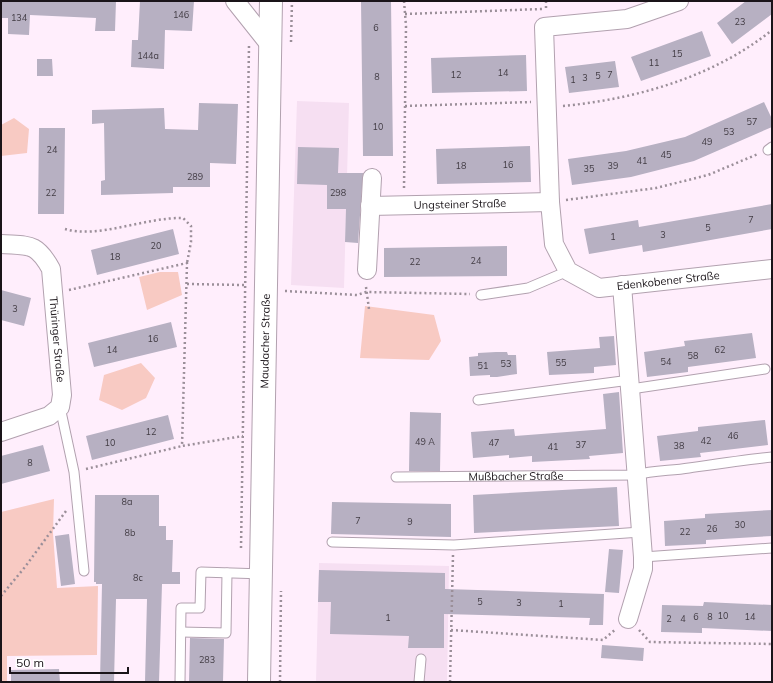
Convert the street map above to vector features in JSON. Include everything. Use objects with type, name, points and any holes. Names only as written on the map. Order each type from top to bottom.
[{"type":"main road","name":"Maudacher Straße","points":[[258,680],[268,228],[271,1]]},
{"type":"street","points":[[235,1],[270,45]]},
{"type":"street","points":[[568,271],[554,244],[550,202],[544,27],[627,19],[679,1]]},
{"type":"street","points":[[367,270],[372,178]]},
{"type":"street","name":"Ungsteiner Straße","points":[[370,206],[550,202]]},
{"type":"street","name":"Thüringer Straße","points":[[1,244],[32,246],[44,256],[51,269],[62,395],[60,407]]},
{"type":"street","name":"Edenkobener Straße","points":[[568,271],[599,288],[772,269]]},
{"type":"street","points":[[622,285],[643,557],[643,570],[628,619]]},
{"type":"street","points":[[1,432],[49,416],[60,407]]},
{"type":"lane","points":[[481,295],[528,288],[568,271]]},
{"type":"lane","points":[[478,400],[765,369]]},
{"type":"lane","points":[[60,407],[74,472],[84,571]]},
{"type":"lane","name":"Mußbacher Straße","points":[[396,477],[636,475],[646,472],[772,457]]},
{"type":"lane","points":[[332,542],[454,545],[641,532]]},
{"type":"lane","points":[[643,557],[772,548]]},
{"type":"lane","points":[[180,682],[182,608],[200,608],[201,572],[261,574]]},
{"type":"lane","points":[[181,632],[226,633],[227,573]]},
{"type":"lane","points":[[419,682],[421,659]]},
{"type":"path","points":[[404,1],[404,206]]},
{"type":"path","points":[[405,14],[546,9]]},
{"type":"path","points":[[241,515],[249,19]]},
{"type":"path","points":[[405,106],[532,102],[547,107],[589,103],[648,90],[723,63],[752,46],[772,30]]},
{"type":"path","points":[[550,202],[656,188],[708,175],[770,148]]},
{"type":"path","points":[[65,228],[75,232],[100,230],[170,218],[183,218],[191,226],[191,242],[187,263],[182,446]]},
{"type":"path","points":[[53,293],[187,263]]},
{"type":"path","points":[[367,270],[366,292],[370,310]]},
{"type":"path","points":[[187,284],[244,285]]},
{"type":"path","points":[[284,291],[357,295],[366,292],[481,295]]},
{"type":"path","points":[[74,472],[182,446],[243,436]]},
{"type":"path","points":[[1,596],[26,567],[77,496]]},
{"type":"path","points":[[450,682],[454,545]]},
{"type":"path","points":[[451,630],[603,640],[628,619],[650,642],[772,644]]},
{"type":"shaded area","points":[[297,101],[349,103],[344,288],[291,285]]},
{"type":"shaded area","points":[[14,118],[29,129],[27,153],[1,156],[1,125]]},
{"type":"shaded area","points":[[160,272],[178,272],[182,295],[147,310],[139,277]]},
{"type":"shaded area","points":[[365,306],[434,315],[441,341],[429,360],[360,358]]},
{"type":"shaded area","points":[[141,363],[155,378],[146,398],[122,410],[99,400],[104,375]]},
{"type":"shaded area","points":[[54,499],[53,533],[57,588],[98,586],[97,655],[7,656],[7,682],[1,682],[1,512]]},
{"type":"shaded area","points":[[319,563],[449,566],[447,682],[316,682]]},
{"type":"building","points":[[1,1],[116,1],[115,31],[95,31],[96,18],[30,15],[29,35],[8,34],[8,18],[1,18]]},
{"type":"building","points":[[140,1],[194,1],[192,31],[165,30],[164,69],[131,67],[132,40],[138,40]]},
{"type":"building","points":[[361,1],[391,1],[393,156],[363,156]]},
{"type":"building","points":[[746,1],[772,1],[772,14],[732,44],[717,23]]},
{"type":"building","points":[[702,31],[711,56],[641,81],[631,57]]},
{"type":"building","points":[[526,55],[527,91],[432,93],[431,58]]},
{"type":"building","points":[[37,59],[52,59],[53,76],[37,76]]},
{"type":"building","points":[[615,61],[619,87],[569,93],[565,67]]},
{"type":"building","points":[[764,102],[772,119],[772,127],[694,161],[631,177],[572,185],[568,159],[626,151],[685,137]]},
{"type":"building","points":[[199,103],[238,104],[236,164],[210,163],[210,187],[173,187],[173,193],[101,195],[101,181],[105,180],[104,123],[92,124],[92,110],[164,108],[165,129],[198,130]]},
{"type":"building","points":[[39,128],[65,128],[64,214],[38,214]]},
{"type":"building","points":[[530,146],[531,182],[437,184],[436,149]]},
{"type":"building","points":[[298,147],[339,148],[338,173],[363,173],[358,243],[345,242],[346,209],[327,209],[327,185],[297,184]]},
{"type":"building","points":[[772,204],[772,229],[643,252],[642,245],[589,254],[584,229],[638,220],[639,227]]},
{"type":"building","points":[[173,229],[179,254],[97,275],[91,250]]},
{"type":"building","points":[[507,246],[507,276],[384,277],[384,248]]},
{"type":"building","points":[[1,290],[31,298],[24,326],[1,320]]},
{"type":"building","points":[[171,322],[177,347],[94,367],[88,343]]},
{"type":"building","points":[[752,333],[756,358],[688,367],[688,372],[647,377],[644,352],[685,346],[684,341]]},
{"type":"building","points":[[614,336],[616,365],[594,367],[594,373],[549,375],[547,352],[600,348],[599,337]]},
{"type":"building","points":[[507,352],[508,355],[516,355],[517,374],[497,377],[490,377],[490,375],[470,376],[469,357],[478,356],[478,353]]},
{"type":"building","points":[[619,392],[623,453],[589,456],[590,459],[532,462],[532,456],[509,458],[509,455],[473,458],[471,432],[514,429],[515,436],[606,429],[603,394]]},
{"type":"building","points":[[410,412],[441,413],[440,471],[409,471]]},
{"type":"building","points":[[168,415],[174,439],[92,460],[86,436]]},
{"type":"building","points":[[765,420],[768,445],[700,453],[701,457],[660,461],[657,436],[698,431],[698,427]]},
{"type":"building","points":[[43,445],[50,471],[1,484],[1,456]]},
{"type":"building","points":[[617,487],[619,526],[474,533],[473,495]]},
{"type":"building","points":[[95,495],[159,495],[159,526],[166,526],[166,540],[173,540],[172,572],[180,572],[180,584],[162,584],[159,682],[145,682],[147,599],[116,599],[114,682],[100,682],[102,584],[96,584],[96,582],[94,582]]},
{"type":"building","points":[[332,502],[451,504],[451,537],[331,534]]},
{"type":"building","points":[[772,510],[772,536],[706,540],[706,544],[665,546],[664,521],[705,518],[705,514]]},
{"type":"building","points":[[69,534],[75,584],[61,586],[55,536]]},
{"type":"building","points":[[609,549],[623,550],[619,593],[605,592]]},
{"type":"building","points":[[319,570],[445,573],[445,589],[604,594],[603,625],[589,625],[590,618],[444,614],[444,648],[408,648],[409,636],[330,634],[331,602],[318,602]]},
{"type":"building","points":[[704,602],[772,605],[772,631],[702,628],[702,633],[661,632],[662,605],[703,606]]},
{"type":"building","points":[[190,638],[224,639],[223,682],[189,682]]},
{"type":"building","points":[[602,645],[644,648],[643,661],[601,658]]},
{"type":"building","points":[[59,669],[60,682],[11,682],[11,670]]}]
